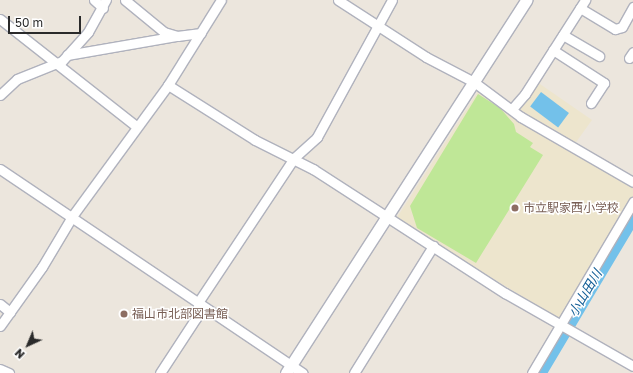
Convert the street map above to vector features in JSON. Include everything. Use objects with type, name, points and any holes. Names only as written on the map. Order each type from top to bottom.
[{"type":"street","points":[[0,95],[17,79],[55,64],[67,55],[88,32],[105,4],[94,0]]},
{"type":"street","points":[[125,0],[164,32],[177,36]]},
{"type":"street","points":[[0,326],[73,215],[168,85],[221,0]]},
{"type":"street","points":[[338,0],[426,57],[474,82],[512,109],[633,182]]},
{"type":"street","points":[[160,373],[196,318],[199,301],[294,158],[317,137],[377,24],[392,0]]},
{"type":"street","points":[[288,369],[526,0]]},
{"type":"street","points":[[512,109],[553,50],[585,0]]},
{"type":"street","points":[[580,8],[615,29],[622,27],[633,7]]},
{"type":"street","points":[[0,19],[55,64],[137,127]]},
{"type":"street","points":[[67,55],[201,33]]},
{"type":"street","points":[[563,35],[599,56]]},
{"type":"street","points":[[553,50],[604,83],[591,103]]},
{"type":"street","points":[[168,85],[255,140],[294,158],[433,246],[633,366]]},
{"type":"street","points":[[0,169],[73,215],[199,301],[288,369],[303,373]]},
{"type":"street","points":[[532,373],[633,202]]},
{"type":"street","points":[[354,373],[433,246]]},
{"type":"street","points":[[0,304],[10,312]]},
{"type":"street","points":[[0,369],[8,373]]},
{"type":"shaded area","points":[[537,82],[592,120],[574,145],[520,113],[518,110]]},
{"type":"shaded area","name":"市立駅家西小学校","points":[[479,90],[502,104],[517,120],[633,187],[633,197],[559,319],[396,219]]},
{"type":"green space","points":[[478,94],[500,108],[514,124],[516,132],[533,143],[530,147],[543,155],[476,263],[417,228],[410,206]]},
{"type":"water","points":[[541,92],[569,113],[558,127],[530,106]]},
{"type":"waterway","name":"小山田川","points":[[537,373],[633,212]]},
{"type":"place","name":"市立駅家西小学校","points":[[515,208]]},
{"type":"place","name":"福山市北部図書館","points":[[124,314]]}]
